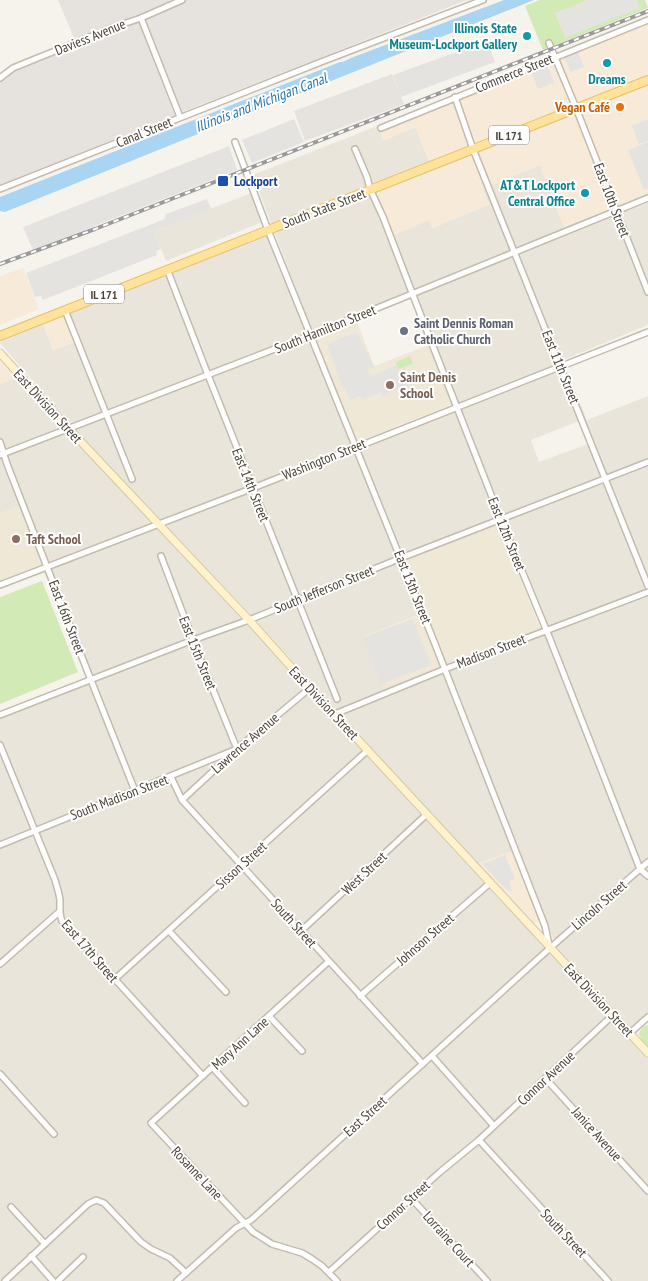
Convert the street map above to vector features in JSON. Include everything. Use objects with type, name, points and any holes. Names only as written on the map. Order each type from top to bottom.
[{"type":"main road","name":"South State Street","points":[[0,336],[648,80]]},
{"type":"street","name":"Daviess Avenue","points":[[0,78],[13,68],[182,0]]},
{"type":"street","name":"Canal Street","points":[[0,189],[483,0]]},
{"type":"street","points":[[140,18],[180,117]]},
{"type":"street","name":"Commerce Street","points":[[381,128],[648,20]]},
{"type":"street","name":"East 10th Street","points":[[549,44],[648,292]]},
{"type":"street","name":"East 11th Street","points":[[455,97],[473,149],[648,586]]},
{"type":"street","name":"East 13th Street","points":[[235,142],[268,230],[445,669],[545,926],[550,948]]},
{"type":"street","name":"East 12th Street","points":[[355,149],[640,869],[648,876]]},
{"type":"street","name":"South Hamilton Street","points":[[2,454],[311,335],[648,198]]},
{"type":"street","name":"East 14th Street","points":[[167,269],[337,699]]},
{"type":"street","points":[[65,310],[132,479]]},
{"type":"street","name":"Washington Street","points":[[0,585],[253,488],[355,446],[648,332]]},
{"type":"street","name":"East Division Street","points":[[0,353],[648,1053]]},
{"type":"street","name":"East 16th Street","points":[[0,442],[2,454],[135,791]]},
{"type":"street","name":"South Jefferson Street","points":[[0,715],[249,620],[401,558],[648,462]]},
{"type":"street","name":"East 15th Street","points":[[160,556],[237,749]]},
{"type":"street","name":"Madison Street","points":[[335,714],[445,669],[648,592]]},
{"type":"street","name":"Lawrence Avenue","points":[[182,800],[237,749],[310,688]]},
{"type":"street","name":"East 17th Street","points":[[0,744],[58,889],[59,912],[62,921],[203,1076]]},
{"type":"street","name":"South Madison Street","points":[[0,845],[237,749]]},
{"type":"street","name":"Sisson Street","points":[[115,979],[368,750]]},
{"type":"street","name":"South Street","points":[[171,777],[182,800],[423,1064]]},
{"type":"street","name":"West Street","points":[[301,931],[427,814]]},
{"type":"street","name":"Lincoln Street","points":[[550,948],[648,862]]},
{"type":"street","name":"Johnson Street","points":[[360,996],[490,883]]},
{"type":"street","points":[[0,964],[59,912]]},
{"type":"street","points":[[169,931],[226,992]]},
{"type":"street","name":"East Street","points":[[178,1281],[229,1234],[251,1220],[550,948]]},
{"type":"street","name":"Mary Ann Lane","points":[[151,1123],[328,962]]},
{"type":"street","name":"Connor Avenue","points":[[479,1140],[613,1015]]},
{"type":"street","points":[[269,1016],[302,1052]]},
{"type":"street","points":[[630,1033],[648,1016]]},
{"type":"street","points":[[432,1056],[494,1126]]},
{"type":"street","points":[[213,1068],[245,1103]]},
{"type":"street","points":[[0,1074],[54,1134]]},
{"type":"street","name":"Janice Avenue","points":[[545,1078],[648,1191]]},
{"type":"street","name":"Rosanne Lane","points":[[151,1123],[253,1232],[272,1244],[298,1252],[317,1261],[337,1281]]},
{"type":"street","name":"South Street","points":[[479,1140],[608,1281]]},
{"type":"street","name":"Connor Street","points":[[329,1272],[479,1140]]},
{"type":"street","name":"Lorraine Court","points":[[412,1198],[487,1281]]},
{"type":"street","points":[[5,1281],[88,1204],[96,1200],[104,1203],[140,1242],[170,1258],[186,1274]]},
{"type":"street","points":[[11,1207],[45,1244]]},
{"type":"street","points":[[31,1256],[53,1281]]},
{"type":"street","points":[[58,1281],[83,1257]]},
{"type":"shaded area","points":[[58,0],[467,0],[182,112],[143,13],[74,38]]},
{"type":"shaded area","points":[[587,0],[637,0],[640,8],[565,38],[555,13]]},
{"type":"shaded area","points":[[648,21],[648,194],[564,227],[540,165],[482,189],[489,205],[432,228],[429,220],[393,236],[376,193],[433,170],[415,127],[383,141],[377,126]]},
{"type":"shaded area","points":[[139,22],[175,116],[0,185],[0,82],[15,70]]},
{"type":"shaded area","points":[[487,41],[495,62],[401,97],[393,75]]},
{"type":"shaded area","points":[[577,50],[584,67],[570,72],[564,55]]},
{"type":"shaded area","points":[[546,62],[554,83],[538,89],[530,69]]},
{"type":"shaded area","points":[[392,74],[404,104],[305,141],[294,111]]},
{"type":"shaded area","points":[[294,119],[304,142],[252,163],[242,140]]},
{"type":"shaded area","points":[[648,119],[648,141],[639,144],[632,126]]},
{"type":"shaded area","points":[[377,126],[383,141],[415,127],[433,170],[429,220],[433,228],[489,204],[482,189],[540,165],[564,227],[617,206],[620,213],[648,203],[648,325],[563,360],[587,420],[648,396],[648,1012],[630,1028],[553,947],[554,941],[519,849],[477,864],[249,613],[78,433],[0,343],[43,324],[53,350],[74,342],[64,316],[266,234],[354,450],[456,410],[497,518],[396,556],[419,615],[363,636],[384,690],[540,628],[547,627],[414,290],[312,331],[253,175]],"holes":[[[579,421],[588,444],[539,462],[531,440]]]},
{"type":"shaded area","points":[[648,142],[648,188],[644,190],[628,150]]},
{"type":"shaded area","points":[[229,146],[237,170],[33,250],[23,227]]},
{"type":"shaded area","points":[[251,193],[262,222],[166,261],[154,231]]},
{"type":"shaded area","points":[[207,199],[211,209],[154,231],[161,249],[156,251],[157,255],[43,300],[41,296],[35,297],[26,273],[165,219],[166,214]]},
{"type":"shaded area","points":[[23,268],[39,309],[0,325],[0,276]]},
{"type":"shaded area","points":[[64,316],[74,342],[53,350],[43,324]]},
{"type":"shaded area","name":"Saint Denis School","points":[[356,319],[374,366],[429,345],[453,404],[357,442],[315,335]]},
{"type":"shaded area","points":[[357,332],[374,367],[368,369],[371,376],[397,365],[404,384],[407,383],[410,390],[403,393],[401,389],[390,392],[390,394],[383,397],[381,392],[363,399],[359,396],[350,400],[342,386],[327,344]]},
{"type":"shaded area","points":[[0,358],[18,377],[0,384]]},
{"type":"shaded area","points":[[18,377],[648,1057],[648,1281],[0,1281],[0,719],[89,683],[18,507],[0,513],[0,384]]},
{"type":"shaded area","name":"Taft School","points":[[18,506],[42,565],[0,581],[0,513]]},
{"type":"shaded area","points":[[499,524],[540,628],[384,690],[363,636],[426,613],[405,559]]},
{"type":"shaded area","points":[[413,619],[431,665],[381,684],[363,638]]},
{"type":"shaded area","points":[[518,849],[546,919],[533,924],[477,864]]},
{"type":"shaded area","points":[[505,855],[515,879],[509,881],[512,891],[509,892],[482,864]]},
{"type":"green space","points":[[540,0],[645,0],[648,8],[543,50],[525,6]]},
{"type":"green space","points":[[410,356],[413,364],[398,369],[396,362]]},
{"type":"green space","points":[[42,581],[78,672],[0,704],[0,597]]},
{"type":"green space","points":[[648,1025],[648,1047],[642,1041],[639,1034],[644,1026]]},
{"type":"water","name":"Illinois and Michigan Canal","points":[[504,0],[534,0],[5,212],[0,211],[0,197],[340,62]]},
{"type":"railway","points":[[0,264],[95,229],[648,11]]},
{"type":"place","name":"Illinois State Museum-Lockport Gallery","points":[[527,36]]},
{"type":"place","name":"Dreams","points":[[607,63]]},
{"type":"place","name":"Vegan Café","points":[[620,107]]},
{"type":"place","name":"Lockport","points":[[223,181]]},
{"type":"place","name":"AT&T Lockport Central Office","points":[[585,193]]},
{"type":"place","name":"Saint Dennis Roman Catholic Church","points":[[404,331]]},
{"type":"place","name":"Saint Denis School","points":[[390,385]]},
{"type":"place","name":"Taft School","points":[[16,539]]}]
